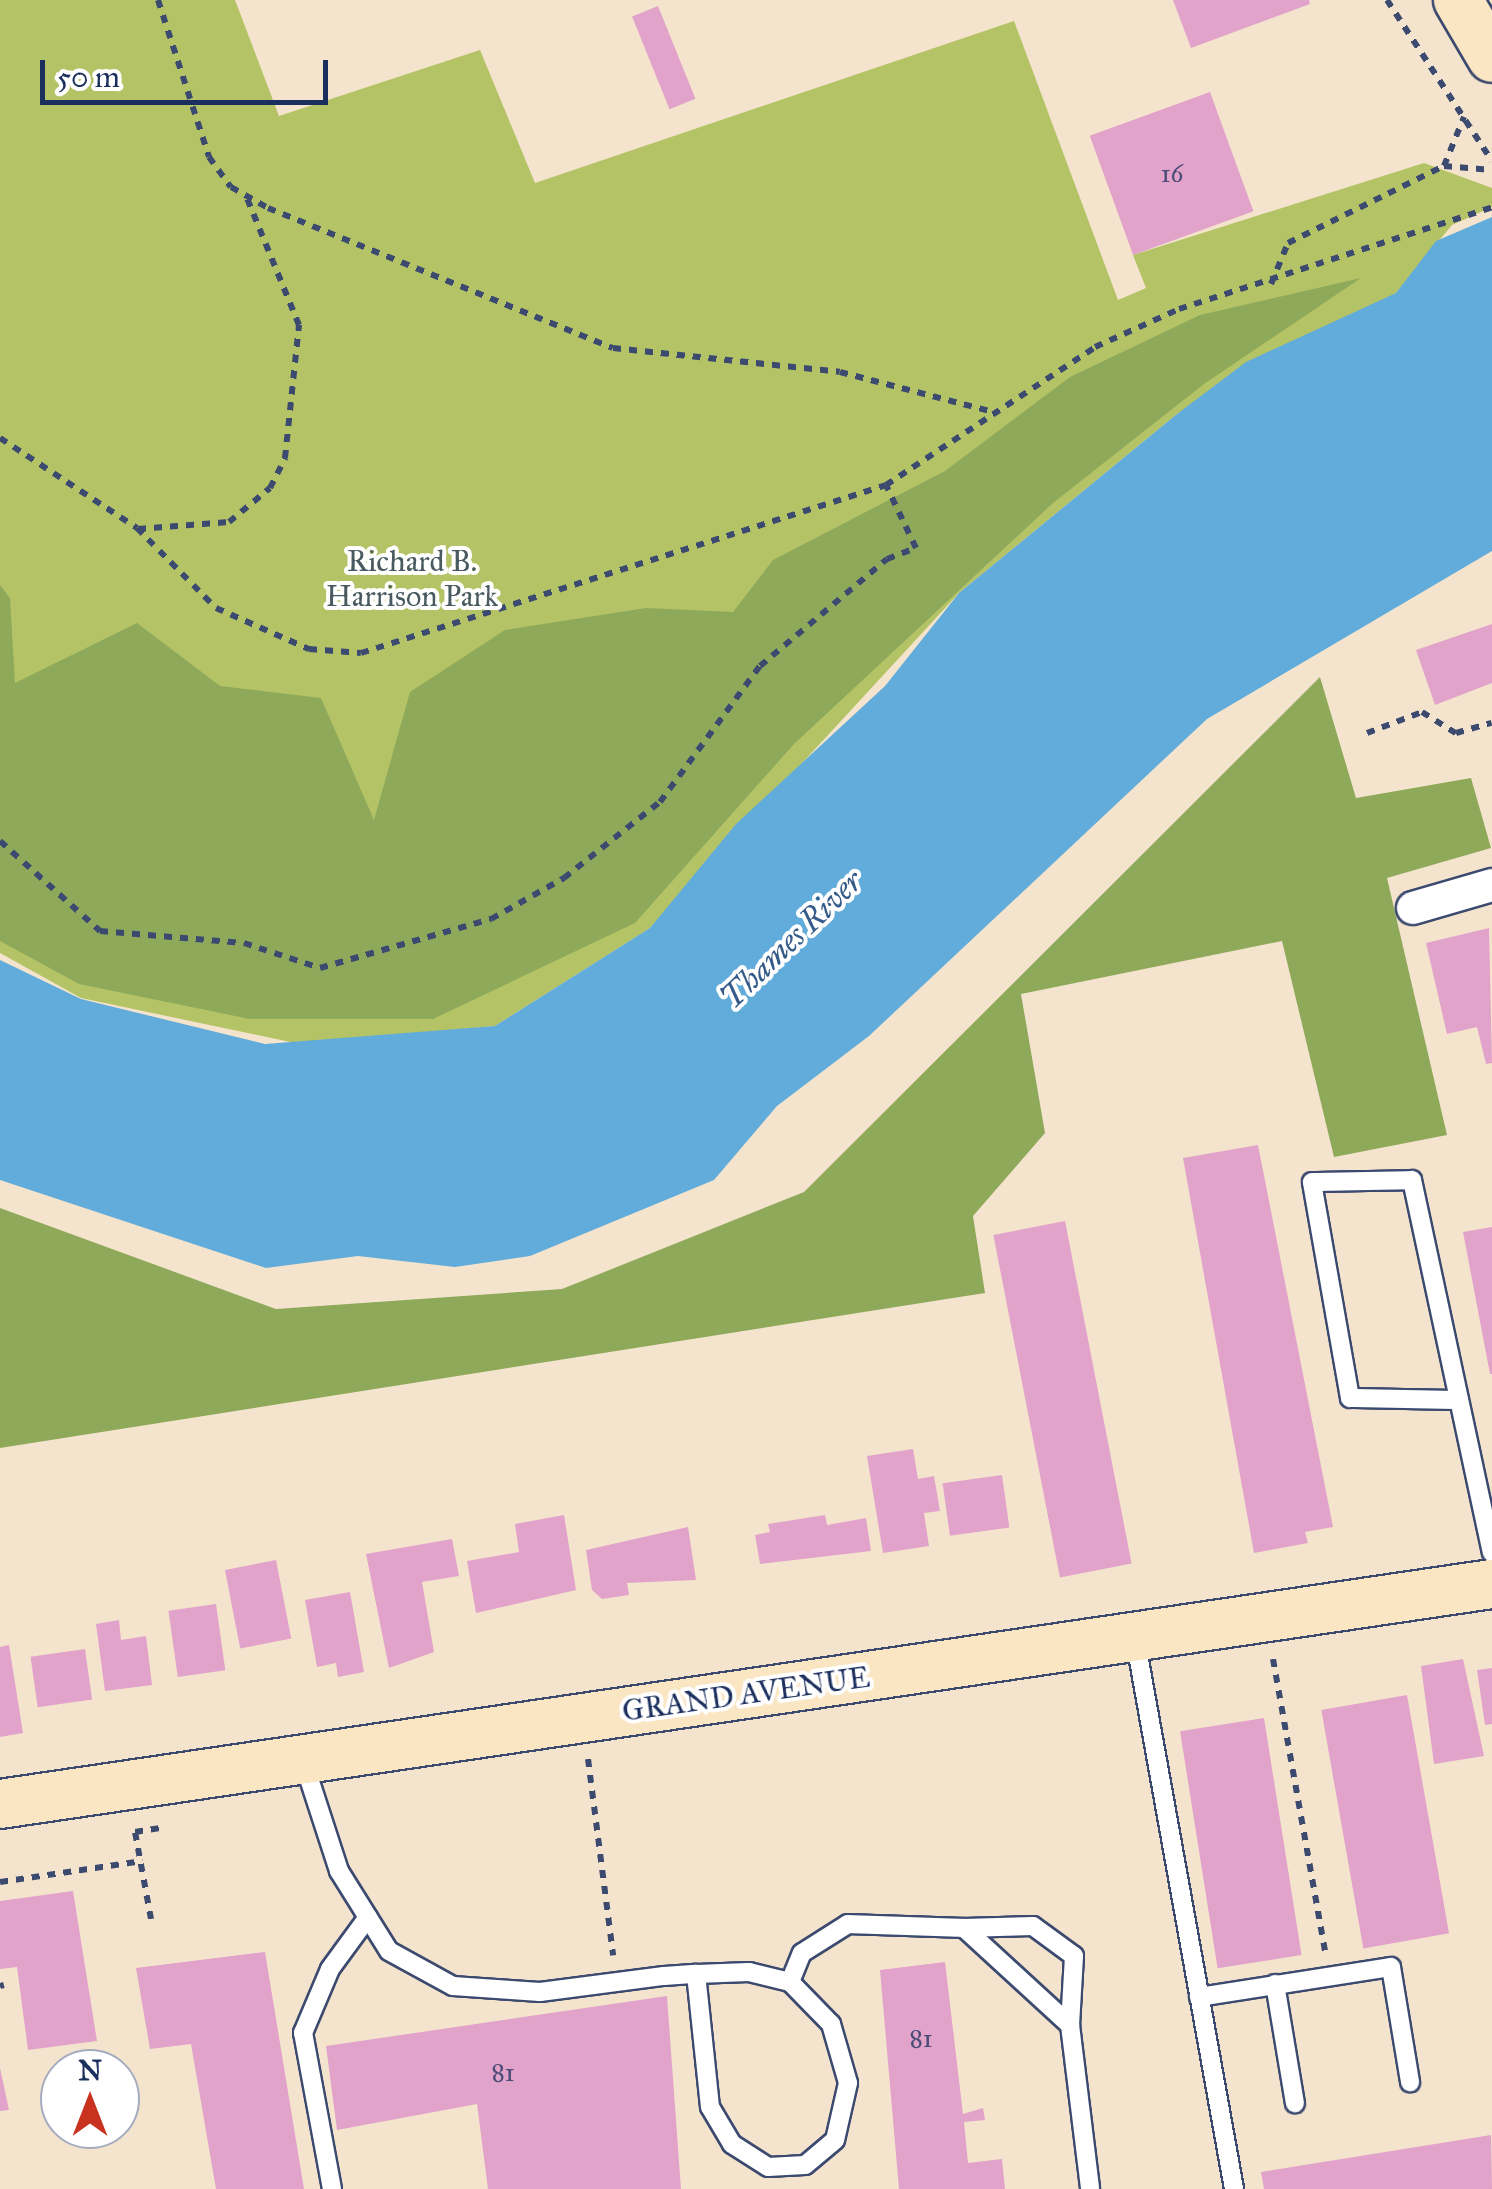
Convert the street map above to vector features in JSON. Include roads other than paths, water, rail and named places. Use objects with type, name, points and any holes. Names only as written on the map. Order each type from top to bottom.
[{"type":"street","points":[[1458,0],[1492,58]]},
{"type":"street","points":[[1413,908],[1492,886]]},
{"type":"street","name":"GRAND AVENUE","points":[[0,1804],[1492,1584]]},
{"type":"lane","points":[[1459,1400],[1350,1398],[1312,1182],[1412,1180],[1492,1552]]},
{"type":"lane","points":[[1135,1637],[1234,2189]]},
{"type":"lane","points":[[303,1759],[340,1871],[389,1950],[453,1986],[540,1992],[696,1974],[790,1982],[831,2024],[848,2084],[835,2140],[804,2164],[768,2167],[732,2144],[710,2107],[696,1974]]},
{"type":"lane","points":[[332,2189],[303,2033],[330,1969],[368,1917]]},
{"type":"lane","points":[[790,1982],[802,1953],[848,1924],[1034,1926],[1074,1956],[1070,2025],[1090,2189]]},
{"type":"lane","points":[[964,1928],[1070,2025]]},
{"type":"lane","points":[[1200,1996],[1391,1967],[1410,2082]]},
{"type":"lane","points":[[1275,1984],[1295,2102]]},
{"type":"water","name":"Thames River","points":[[1492,217],[1492,551],[1207,719],[869,1036],[777,1106],[714,1180],[530,1256],[455,1267],[358,1256],[266,1268],[0,1180],[0,960],[81,999],[265,1044],[495,1026],[650,928],[736,824],[885,686],[959,593],[1177,414],[1246,362],[1396,293],[1436,241]]},
{"type":"park label","name":"Richard B. Harrison Park","points":[[412,578]]}]
